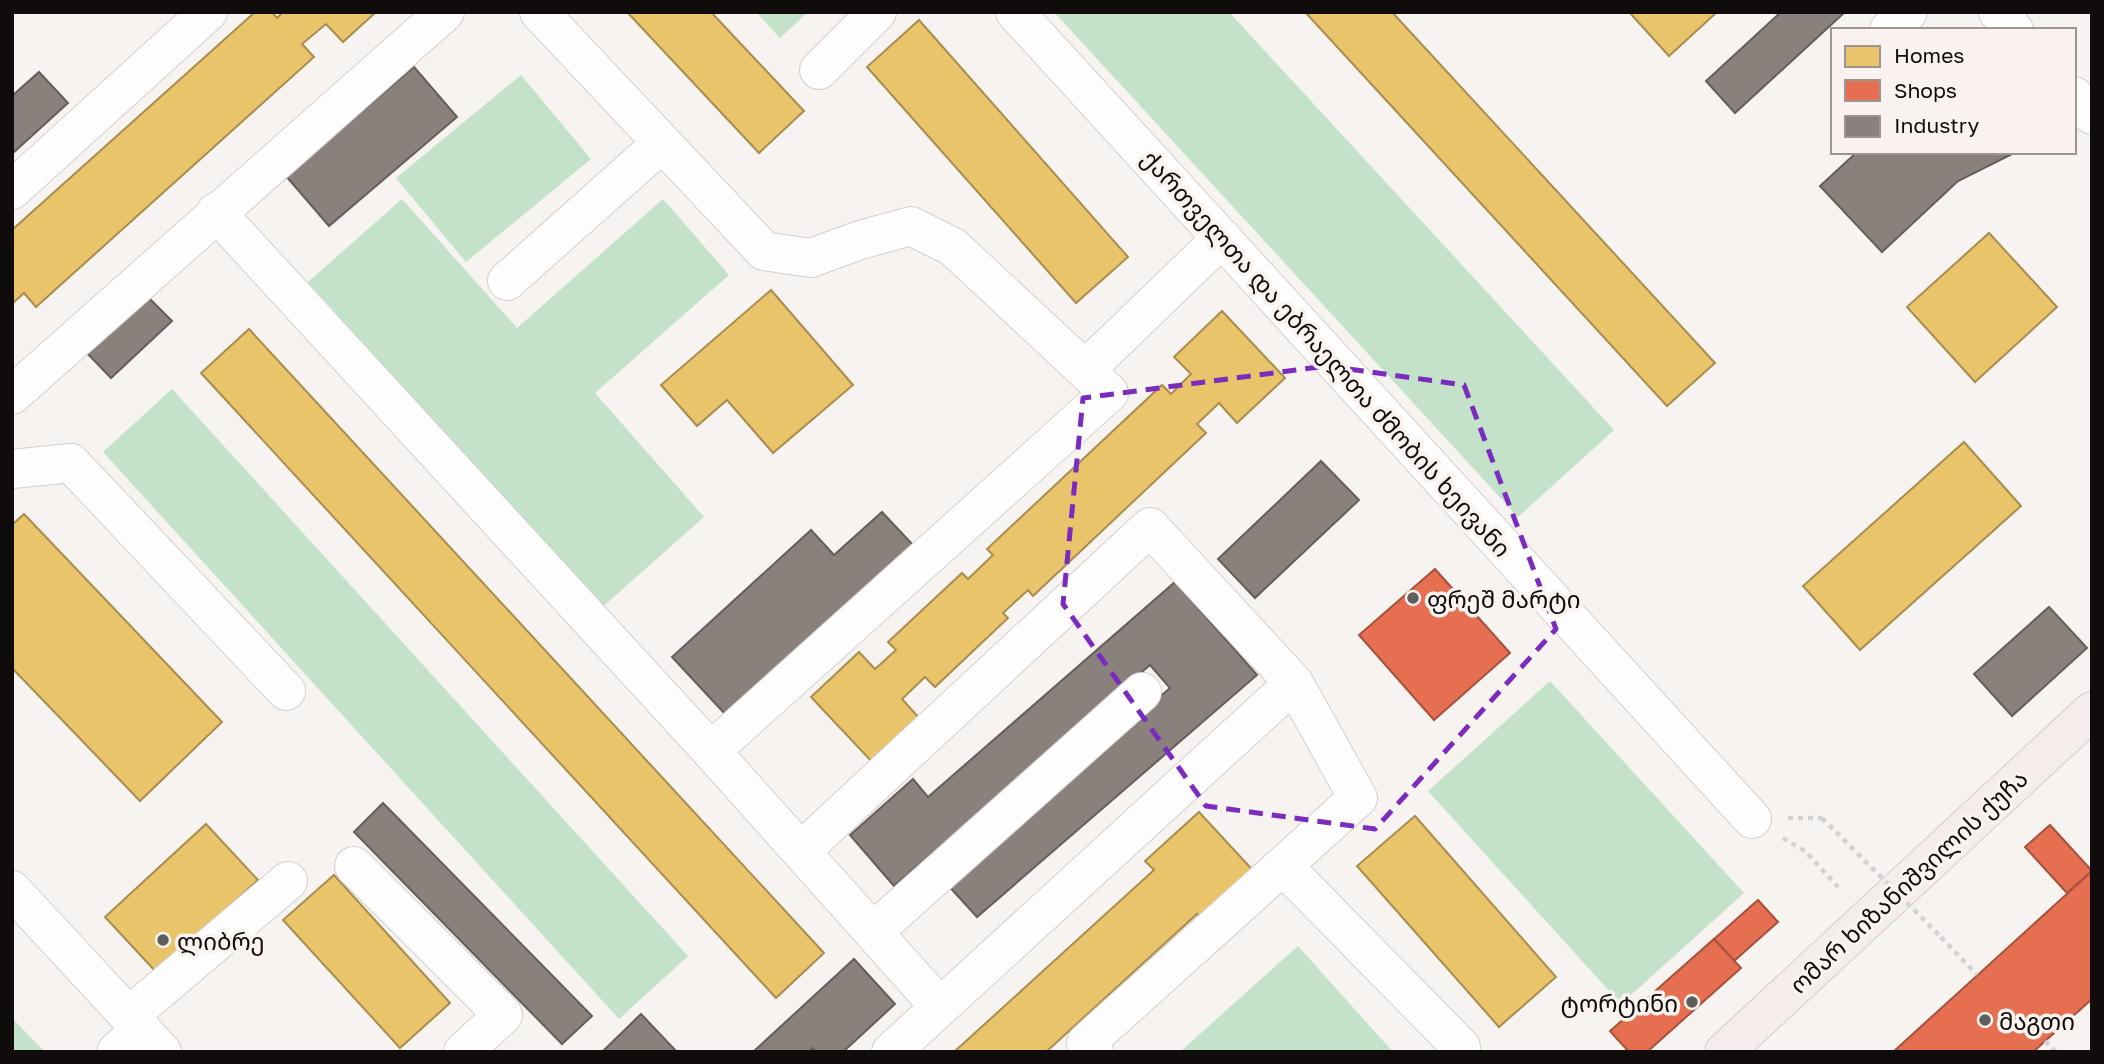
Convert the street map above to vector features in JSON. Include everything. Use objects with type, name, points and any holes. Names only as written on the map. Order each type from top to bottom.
[{"type":"main road","name":"ომარ ხიზანიშვილის ქუჩა","points":[[1724,1052],[2092,711]]},
{"type":"street","points":[[12,190],[208,12]]},
{"type":"street","points":[[12,396],[216,212],[445,12]]},
{"type":"street","points":[[539,12],[764,251],[811,258],[860,240],[911,226],[953,247],[1110,393],[711,751]]},
{"type":"street","points":[[819,70],[877,12]]},
{"type":"street","name":"ქართველთა და ებრაელთა ძმობის ხეივანი","points":[[1015,12],[1752,819]]},
{"type":"street","points":[[1891,28],[1908,12]]},
{"type":"street","points":[[1998,12],[2012,28]]},
{"type":"street","points":[[2076,98],[2092,115]]},
{"type":"street","points":[[507,281],[663,143]]},
{"type":"street","points":[[216,212],[711,751],[940,1007]]},
{"type":"street","points":[[1085,370],[1222,238]]},
{"type":"street","points":[[12,469],[71,463],[286,691]]},
{"type":"street","points":[[801,851],[1150,527],[1294,683],[1358,798],[1086,1043],[1094,1052]]},
{"type":"street","points":[[891,1052],[1294,683]]},
{"type":"street","points":[[873,932],[1142,692]]},
{"type":"street","points":[[354,866],[503,1015],[463,1052]]},
{"type":"street","points":[[1284,867],[1461,1047]]},
{"type":"street","points":[[12,890],[137,1037],[288,881]]},
{"type":"path","points":[[1822,818],[1977,975]]},
{"type":"path","points":[[1805,851],[1838,887]]},
{"type":"path","points":[[2045,1041],[2056,1052]]},
{"type":"highlighted area","points":[[1327,366],[1464,385],[1556,629],[1375,829],[1206,806],[1063,604],[1083,398]]},
{"type":"green space","points":[[756,12],[808,12],[780,38]]},
{"type":"green space","points":[[1054,12],[1229,12],[1614,430],[1518,517]]},
{"type":"green space","points":[[521,75],[591,159],[466,262],[396,178]]},
{"type":"green space","points":[[402,199],[517,328],[663,199],[729,275],[595,393],[704,517],[599,610],[308,282]]},
{"type":"green space","points":[[172,389],[688,956],[619,1019],[103,452]]},
{"type":"green space","points":[[1550,681],[1744,893],[1621,1004],[1428,791]]},
{"type":"green space","points":[[1298,946],[1393,1052],[1183,1052],[1182,1050]]},
{"type":"green space","points":[[12,1018],[45,1052],[12,1052]]},
{"type":"building: Homes","points":[[255,12],[272,12],[277,18],[283,12],[376,12],[343,42],[326,24],[302,44],[314,57],[36,307],[24,293],[12,304],[12,230]]},
{"type":"building: Homes","points":[[627,12],[711,12],[804,111],[759,153]]},
{"type":"building: Homes","points":[[1305,12],[1392,12],[1715,363],[1667,406]]},
{"type":"building: Homes","points":[[1629,12],[1717,12],[1669,56]]},
{"type":"building: Homes","points":[[919,20],[1128,257],[1076,303],[867,67]]},
{"type":"building: Homes","points":[[1989,233],[2057,307],[1975,382],[1907,307]]},
{"type":"building: Homes","points":[[771,290],[853,385],[773,453],[727,400],[697,426],[661,385]]},
{"type":"building: Homes","points":[[1222,311],[1285,378],[1237,423],[1219,403],[1197,424],[1206,433],[1033,596],[1028,590],[1003,613],[1008,618],[935,687],[925,677],[902,699],[921,720],[874,764],[811,697],[859,652],[875,669],[896,650],[888,642],[962,573],[968,579],[993,555],[987,549],[1162,385],[1171,394],[1191,374],[1174,357]]},
{"type":"building: Homes","points":[[249,329],[824,953],[776,998],[201,373]]},
{"type":"building: Homes","points":[[1964,442],[2021,506],[1860,650],[1803,586]]},
{"type":"building: Homes","points":[[24,514],[222,722],[140,801],[12,668],[12,525]]},
{"type":"building: Homes","points":[[1199,812],[1260,878],[1208,925],[1197,914],[1046,1052],[954,1052],[1154,870],[1145,861]]},
{"type":"building: Homes","points":[[1415,816],[1556,977],[1499,1027],[1357,866]]},
{"type":"building: Homes","points":[[206,824],[258,880],[157,973],[105,917]]},
{"type":"building: Homes","points":[[334,875],[450,1003],[400,1048],[283,920]]},
{"type":"building: Shops","points":[[1435,569],[1510,653],[1434,720],[1359,635]]},
{"type":"building: Shops","points":[[2050,825],[2092,871],[2067,893],[2025,847]]},
{"type":"building: Shops","points":[[2092,871],[2092,999],[2033,1052],[1893,1052]]},
{"type":"building: Shops","points":[[1758,900],[1778,922],[1734,961],[1714,939]]},
{"type":"building: Shops","points":[[1714,939],[1741,968],[1647,1052],[1629,1052],[1610,1031]]},
{"type":"building: Industry","points":[[1781,12],[1845,12],[1735,113],[1706,81]]},
{"type":"building: Industry","points":[[414,67],[457,117],[329,226],[286,176]]},
{"type":"building: Industry","points":[[39,72],[68,103],[12,154],[12,96]]},
{"type":"building: Industry","points":[[1855,154],[2012,154],[1958,181],[1882,252],[1820,186]]},
{"type":"building: Industry","points":[[144,293],[172,321],[111,378],[84,350]]},
{"type":"building: Industry","points":[[1321,461],[1359,500],[1255,598],[1218,559]]},
{"type":"building: Industry","points":[[882,512],[913,545],[726,715],[672,657],[811,530],[834,555]]},
{"type":"building: Industry","points":[[1175,582],[1257,675],[977,917],[946,883],[1170,688],[1150,665],[894,886],[850,835],[913,779],[928,797]]},
{"type":"building: Industry","points":[[2049,607],[2087,648],[2012,716],[1974,674]]},
{"type":"building: Industry","points":[[383,803],[592,1016],[562,1044],[354,832]]},
{"type":"building: Industry","points":[[854,959],[895,1004],[843,1052],[815,1052],[813,1048],[809,1052],[753,1052]]},
{"type":"building: Industry","points":[[641,1014],[677,1052],[602,1052]]},
{"type":"place","name":"ფრეშ მარტი","points":[[1413,598]]},
{"type":"place","name":"ლიბრე","points":[[163,940]]},
{"type":"place","name":"ტორტინი","points":[[1692,1002]]},
{"type":"place","name":"მაგთი","points":[[1985,1020]]}]
